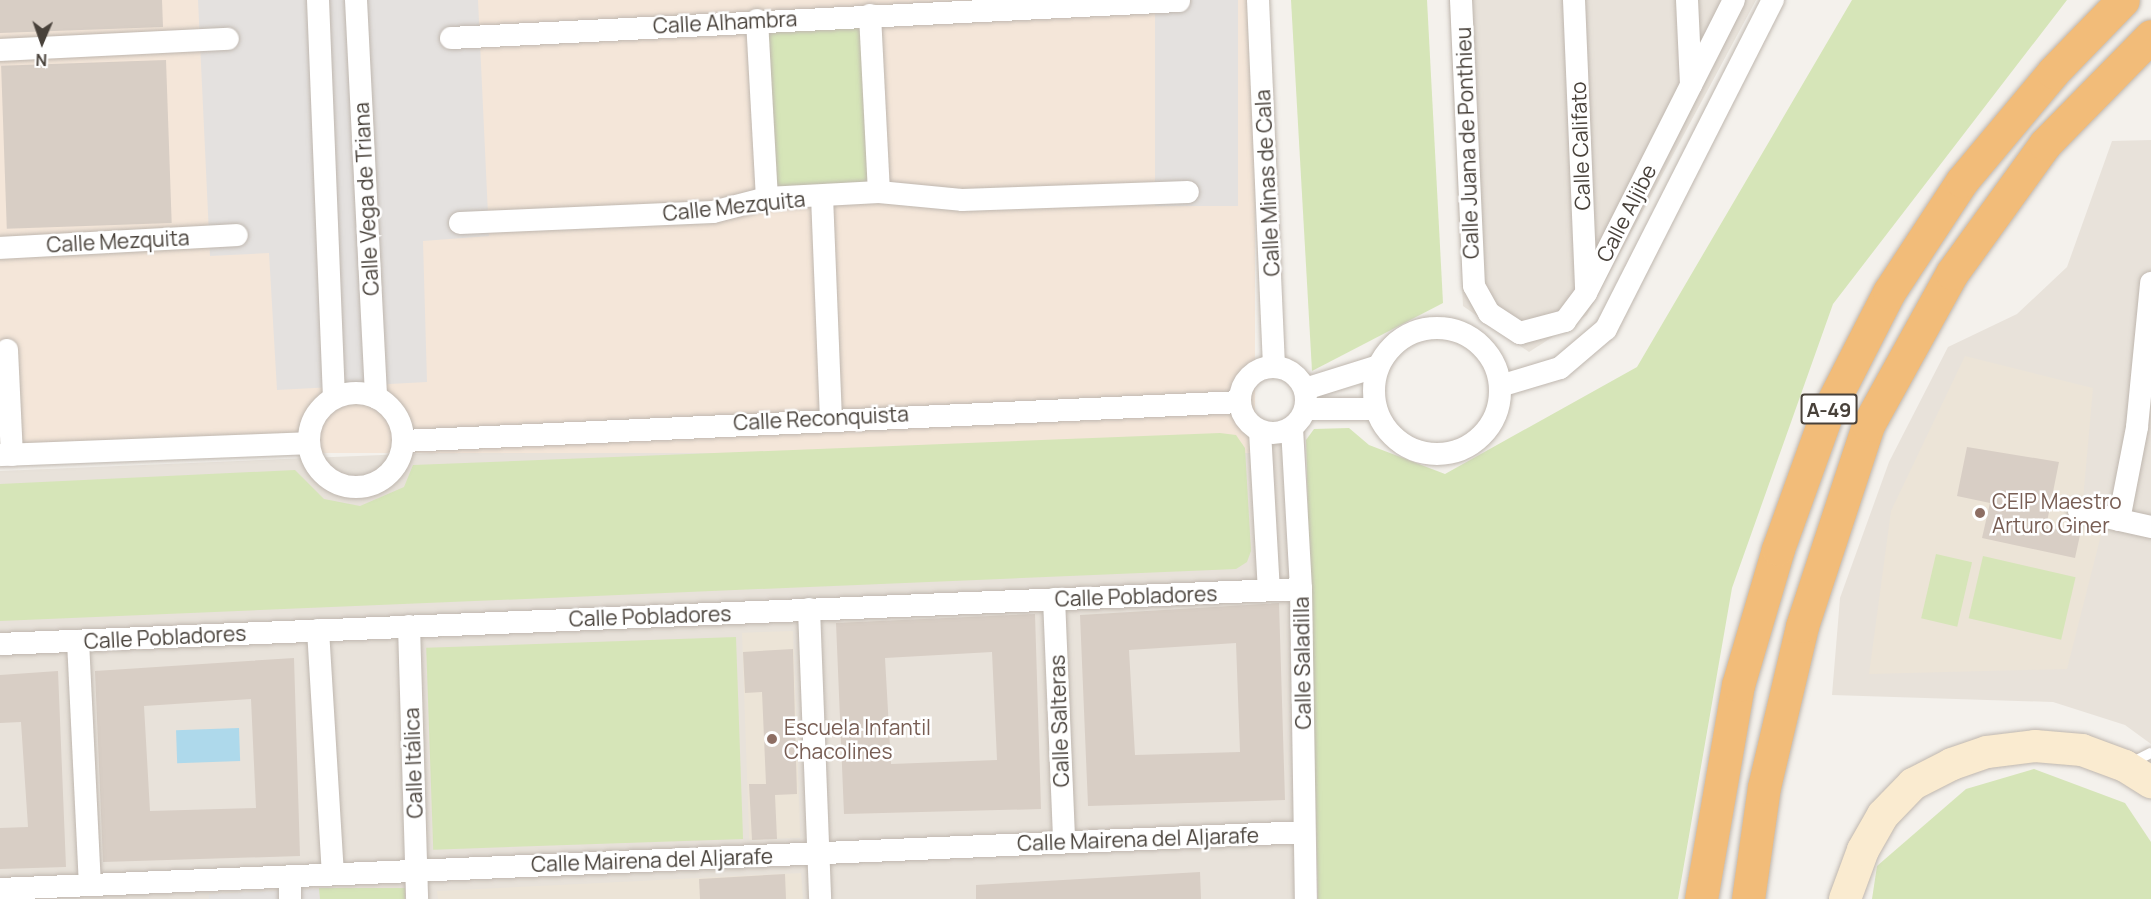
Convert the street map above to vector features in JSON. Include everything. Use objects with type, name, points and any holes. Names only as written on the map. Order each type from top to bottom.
[{"type":"highway","name":"A-49","points":[[1701,899],[1738,685],[1778,549],[1827,413],[1889,292],[1962,181],[2053,72],[2123,0]]},
{"type":"highway","name":"A-49","points":[[1748,899],[1764,787],[1802,626],[1868,425],[1952,273],[2045,144],[2151,36]]},
{"type":"main road","points":[[1845,899],[1863,850],[1883,815],[1913,784],[1952,764],[1987,752],[2036,746],[2082,750],[2138,759],[2151,782]]},
{"type":"street","points":[[318,0],[334,398]]},
{"type":"street","name":"Calle Vega de Triana","points":[[356,0],[376,397]]},
{"type":"street","name":"Calle Minas de Cala","points":[[1258,0],[1274,367]]},
{"type":"street","name":"Calle Juana de Ponthieu","points":[[1461,0],[1474,286]]},
{"type":"street","name":"Calle Califato","points":[[1574,0],[1586,292]]},
{"type":"street","points":[[1687,0],[1691,88]]},
{"type":"street","name":"Calle Aljibe","points":[[1474,286],[1489,313],[1520,333],[1565,321],[1586,292],[1734,0]]},
{"type":"street","points":[[1500,386],[1560,368],[1606,328],[1773,0]]},
{"type":"street","name":"Calle Alhambra","points":[[451,38],[757,20],[814,9],[870,15],[1179,1]]},
{"type":"street","points":[[870,15],[879,192]]},
{"type":"street","points":[[757,20],[767,198]]},
{"type":"street","points":[[0,50],[228,39]]},
{"type":"street","name":"Calle Mezquita","points":[[460,223],[713,212],[767,198],[879,192],[962,200],[1188,192]]},
{"type":"street","points":[[822,196],[831,417]]},
{"type":"street","name":"Calle Mezquita","points":[[0,248],[237,235]]},
{"type":"street","points":[[2119,520],[2137,427],[2151,283]]},
{"type":"street","points":[[1305,399],[1293,373],[1274,367],[1245,381],[1240,402],[1246,419],[1260,431],[1271,434],[1292,428],[1305,399],[1379,366],[1407,336],[1447,329],[1484,348],[1500,386],[1490,425],[1459,450],[1438,454],[1400,442],[1376,409],[1374,387],[1379,366]]},
{"type":"street","points":[[7,350],[6,455],[309,443]]},
{"type":"street","points":[[355,392],[376,397],[399,420],[404,441],[392,471],[374,484],[352,487],[322,473],[309,443],[312,422],[334,398],[355,392]]},
{"type":"street","points":[[1305,399],[1376,409]]},
{"type":"street","name":"Calle Reconquista","points":[[404,441],[831,417],[1240,402]]},
{"type":"street","name":"Calle Saladilla","points":[[1292,428],[1300,589],[1306,899]]},
{"type":"street","name":"Calle Saladilla","points":[[1260,431],[1269,590]]},
{"type":"street","points":[[2079,511],[2151,527]]},
{"type":"street","name":"Calle Pobladores","points":[[0,644],[1300,589]]},
{"type":"street","name":"Calle Salteras","points":[[1054,599],[1064,842]]},
{"type":"street","points":[[809,609],[820,899]]},
{"type":"street","name":"Calle Itálica","points":[[409,626],[417,899]]},
{"type":"street","points":[[318,630],[333,874]]},
{"type":"street","points":[[78,641],[90,885]]},
{"type":"street","name":"Calle Mairena del Aljarafe","points":[[0,889],[1304,832]]},
{"type":"street","points":[[290,876],[290,899]]},
{"type":"shaded area","points":[[0,0],[1255,0],[1255,453],[0,453]]},
{"type":"shaded area","points":[[198,0],[478,0],[489,236],[423,241],[427,382],[277,390],[269,253],[210,256]]},
{"type":"shaded area","points":[[1155,0],[1238,0],[1238,206],[1155,206]]},
{"type":"shaded area","points":[[1449,0],[1756,0],[1587,315],[1529,352],[1463,306]]},
{"type":"shaded area","points":[[2151,140],[2151,744],[2125,725],[2053,702],[1832,695],[1840,598],[1889,462],[1948,347],[2017,314],[2067,267],[2112,141]]},
{"type":"shaded area","name":"CEIP Maestro Arturo Giner","points":[[1965,356],[2093,388],[2083,500],[2077,504],[2103,527],[2067,669],[1869,674],[1891,511]]},
{"type":"shaded area","points":[[1305,427],[1318,899],[0,899],[0,471],[645,444]]},
{"type":"shaded area","name":"Escuela Infantil Chacolines","points":[[793,631],[800,838],[749,840],[742,633]]},
{"type":"shaded area","points":[[801,873],[803,899],[438,899],[437,891]]},
{"type":"shaded area","points":[[319,889],[320,899],[209,899],[209,894]]},
{"type":"green space","points":[[1291,0],[1427,0],[1443,303],[1312,371]]},
{"type":"green space","points":[[1852,0],[2067,0],[1833,304],[1732,588],[1678,899],[1318,899],[1306,440],[1314,429],[1349,428],[1369,445],[1445,474],[1637,367]]},
{"type":"green space","points":[[862,21],[871,184],[774,189],[765,26]]},
{"type":"green space","points":[[1220,433],[1236,435],[1245,448],[1251,551],[1247,562],[1236,569],[0,621],[0,484],[295,470],[324,499],[360,506],[404,487],[413,465]]},
{"type":"green space","points":[[1936,554],[1972,562],[1957,627],[1921,618]]},
{"type":"green space","points":[[1983,556],[2076,577],[2061,640],[1969,618]]},
{"type":"green space","points":[[736,637],[743,839],[433,850],[426,648]]},
{"type":"green space","points":[[2034,769],[2125,803],[2151,842],[2151,899],[1872,899],[1877,866],[1966,789]]},
{"type":"green space","points":[[319,888],[405,888],[405,899],[319,899]]},
{"type":"water","points":[[239,728],[240,761],[177,763],[176,730]]},
{"type":"building","points":[[0,0],[162,0],[163,27],[0,33]]},
{"type":"building","points":[[166,60],[172,223],[7,229],[1,66]]},
{"type":"building","points":[[1967,447],[2059,462],[2046,527],[2080,535],[2075,558],[1982,538],[1990,503],[1957,496]]},
{"type":"building","points":[[1279,603],[1285,800],[1088,806],[1080,615]],"holes":[[[1236,643],[1240,752],[1135,755],[1129,650]]]},
{"type":"building","points":[[1035,614],[1041,809],[844,814],[836,623]],"holes":[[[992,652],[997,760],[891,764],[885,658]]]},
{"type":"building","name":"Escuela Infantil Chacolines","points":[[793,649],[797,794],[775,795],[777,839],[752,840],[749,784],[766,784],[762,692],[745,693],[743,652]]},
{"type":"building","points":[[294,658],[300,856],[103,862],[95,671]],"holes":[[[251,699],[256,808],[150,811],[144,706]]]},
{"type":"building","points":[[58,671],[66,867],[0,869],[0,828],[28,827],[21,722],[0,723],[0,675]]},
{"type":"building","points":[[1200,872],[1201,899],[976,899],[976,885]]},
{"type":"building","points":[[785,874],[786,899],[700,899],[699,879]]},
{"type":"place","name":"CEIP Maestro Arturo Giner","points":[[1980,513]]},
{"type":"place","name":"Escuela Infantil Chacolines","points":[[772,739]]}]
